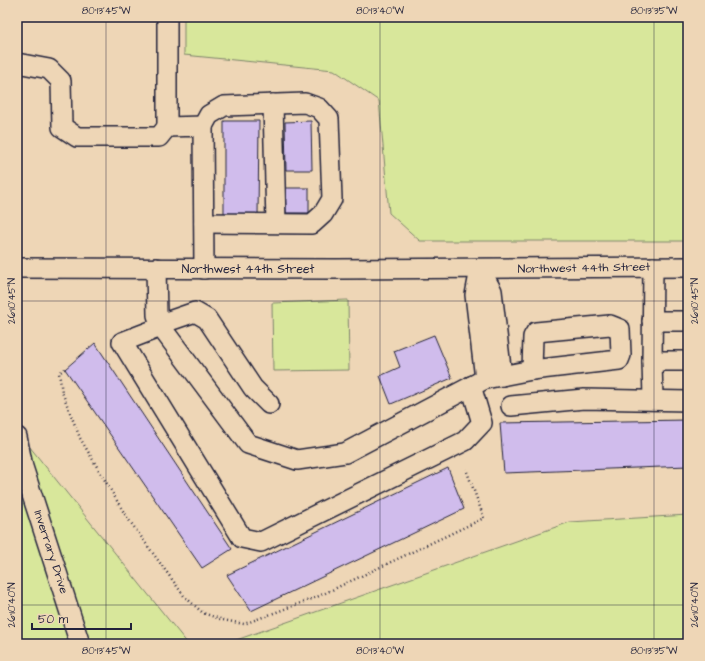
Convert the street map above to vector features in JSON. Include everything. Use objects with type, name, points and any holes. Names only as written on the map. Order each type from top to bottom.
[{"type":"street","points":[[17,63],[49,69],[61,82],[62,127],[77,137],[159,137],[167,127],[168,17]]},
{"type":"street","points":[[204,223],[312,224],[323,214],[332,199],[329,119],[319,108],[305,103],[224,106],[209,115],[203,126],[204,268]]},
{"type":"street","points":[[273,104],[276,223]]},
{"type":"street","points":[[167,127],[203,126]]},
{"type":"street","name":"Northwest 44th Street","points":[[17,268],[480,269],[688,266]]},
{"type":"street","points":[[653,267],[653,399]]},
{"type":"street","points":[[156,268],[157,315],[161,327],[248,444],[297,460],[345,453],[486,380],[532,370],[619,360],[621,355],[620,329],[610,325],[536,332],[533,337],[532,370]]},
{"type":"street","points":[[269,404],[253,388],[207,319],[195,312],[169,320],[161,327],[122,342],[242,538],[261,542],[465,441],[482,424],[492,291],[480,269]]},
{"type":"street","points":[[652,321],[688,321]]},
{"type":"street","points":[[652,360],[688,361]]},
{"type":"street","points":[[511,406],[584,399],[688,400]]},
{"type":"street","name":"Inverrary Drive","points":[[17,437],[23,467],[80,644]]},
{"type":"green space","points":[[184,17],[688,17],[688,241],[420,241],[389,213],[379,101],[334,70],[184,55]]},
{"type":"green space","points":[[348,300],[349,370],[273,371],[272,303]]},
{"type":"green space","points":[[17,431],[188,644],[17,644]]},
{"type":"green space","points":[[688,515],[688,644],[225,644],[570,522]]},
{"type":"water","points":[[17,591],[22,602],[17,620]]},
{"type":"building","points":[[224,121],[259,121],[258,215],[224,215]]},
{"type":"building","points":[[311,121],[312,170],[286,170],[285,122]]},
{"type":"building","points":[[285,188],[309,188],[309,213],[286,213]]},
{"type":"building","points":[[434,335],[452,378],[391,404],[380,376],[400,367],[394,351]]},
{"type":"building","points":[[95,343],[232,549],[202,568],[65,369]]},
{"type":"building","points":[[688,420],[688,466],[504,473],[500,423]]},
{"type":"building","points":[[448,468],[464,509],[251,611],[227,575]]}]
